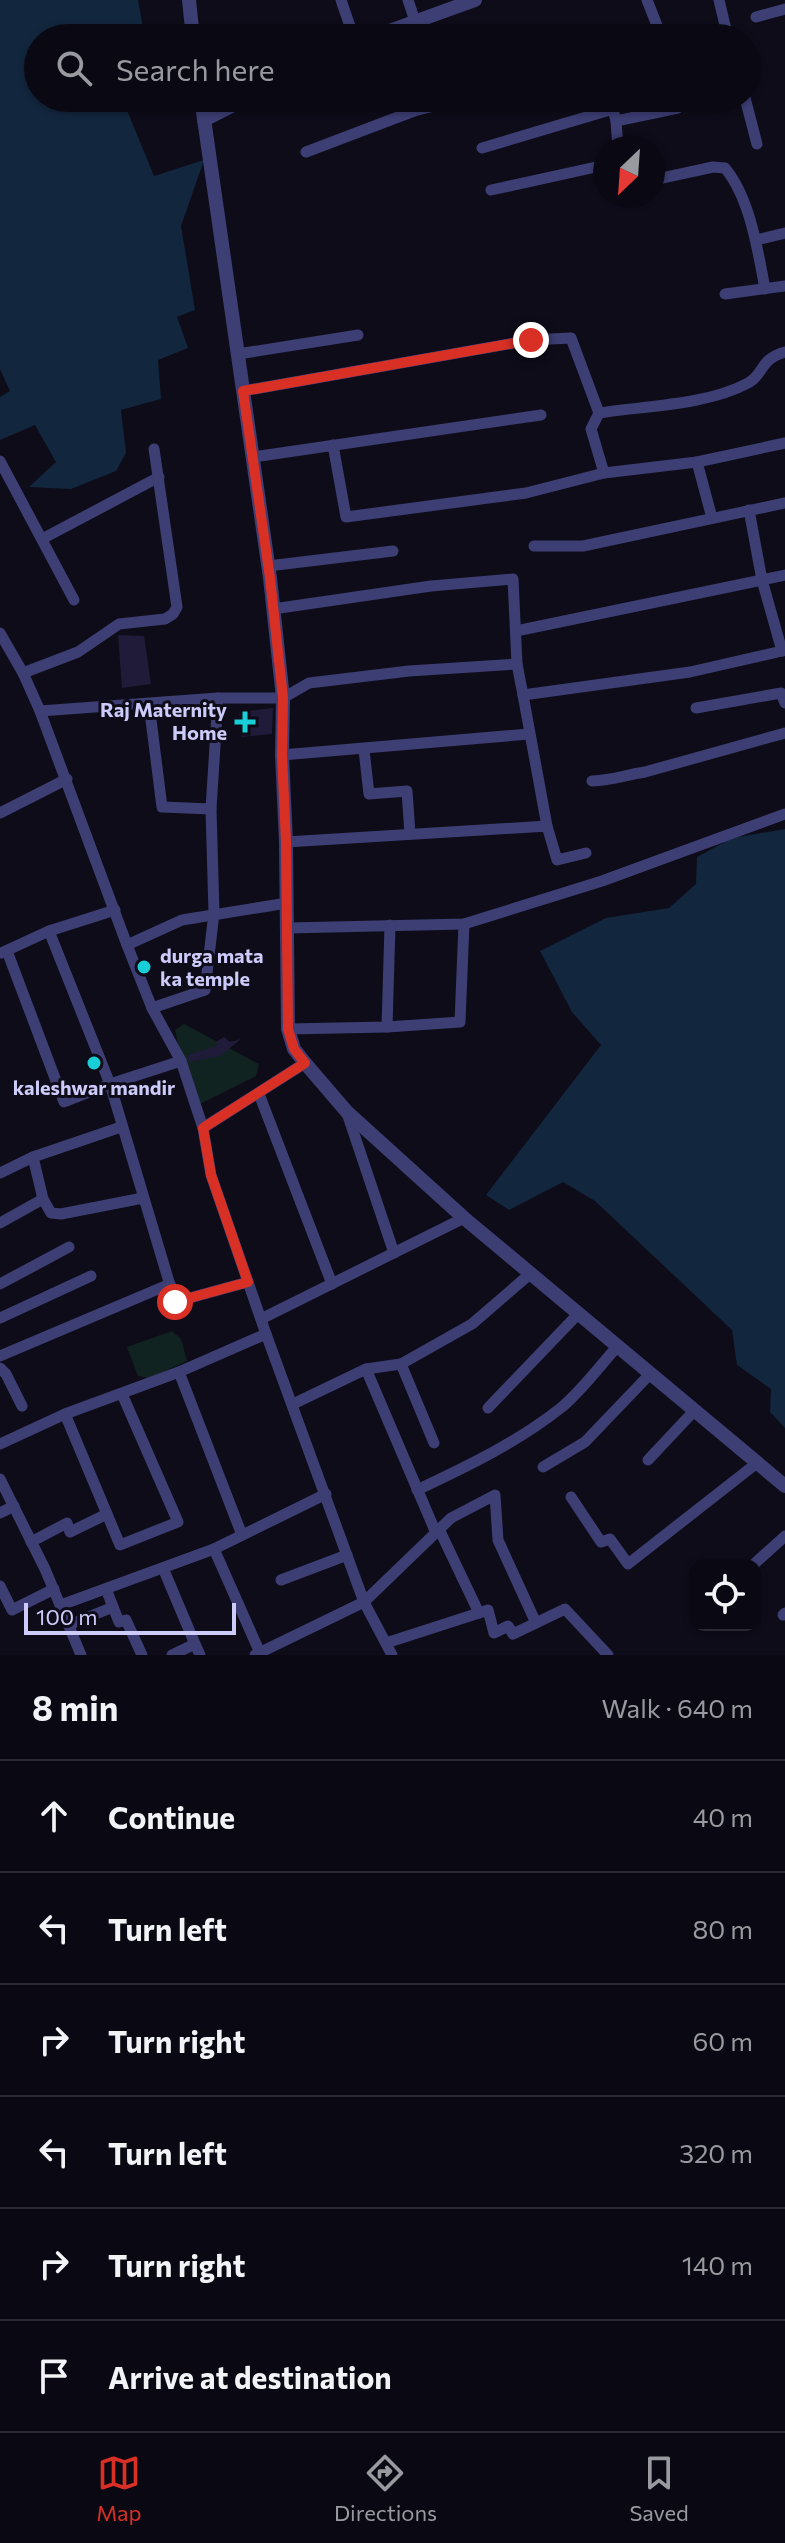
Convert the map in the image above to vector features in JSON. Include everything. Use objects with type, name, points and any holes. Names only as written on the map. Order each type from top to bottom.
[{"type":"street","points":[[189,0],[192,24]]},
{"type":"street","points":[[341,0],[349,24]]},
{"type":"street","points":[[408,0],[415,21]]},
{"type":"street","points":[[409,24],[475,0]]},
{"type":"street","points":[[647,0],[656,24]]},
{"type":"street","points":[[719,0],[725,24]]},
{"type":"street","points":[[756,17],[785,9]]},
{"type":"street","points":[[203,112],[268,566],[283,698],[288,1029],[294,1049],[347,1112],[464,1218],[785,1486]]},
{"type":"street","points":[[204,120],[220,112]]},
{"type":"street","points":[[306,152],[411,112]]},
{"type":"street","points":[[482,148],[603,112]]},
{"type":"street","points":[[613,112],[616,136]]},
{"type":"street","points":[[749,112],[757,144]]},
{"type":"street","points":[[665,177],[713,167],[725,168],[733,177],[756,240],[765,289]]},
{"type":"street","points":[[491,190],[593,168]]},
{"type":"street","points":[[756,240],[785,233]]},
{"type":"street","points":[[725,294],[785,286]]},
{"type":"street","points":[[238,354],[358,335]]},
{"type":"street","points":[[243,391],[531,340],[571,338],[599,413],[591,429],[604,473]]},
{"type":"street","points":[[599,413],[729,390],[750,382],[764,363],[774,355],[785,352]]},
{"type":"street","points":[[253,457],[541,415]]},
{"type":"street","points":[[333,445],[346,517],[526,493],[604,473],[697,462],[785,443]]},
{"type":"street","points":[[23,673],[78,652],[119,624],[165,619],[173,614],[177,607],[177,595],[154,449]]},
{"type":"street","points":[[0,461],[74,600]]},
{"type":"street","points":[[697,462],[712,518]]},
{"type":"street","points":[[42,539],[159,477]]},
{"type":"street","points":[[534,546],[583,546],[785,503]]},
{"type":"street","points":[[523,695],[690,672],[783,650],[762,580],[749,510]]},
{"type":"street","points":[[268,566],[393,551]]},
{"type":"street","points":[[516,631],[785,575]]},
{"type":"street","points":[[273,609],[431,586],[513,579],[517,664],[547,826],[557,860],[586,853]]},
{"type":"street","points":[[0,633],[40,711],[152,1008],[181,1061],[203,1128],[211,1175],[266,1334],[364,1602],[390,1652],[488,1610],[494,1633],[508,1626],[513,1634],[565,1609],[608,1655]]},
{"type":"street","points":[[40,711],[218,698],[283,698],[309,683],[409,671],[517,664]]},
{"type":"street","points":[[696,708],[781,693],[785,703]]},
{"type":"street","points":[[152,1008],[205,990],[214,913],[211,809],[218,698]]},
{"type":"street","points":[[149,704],[162,807],[211,809]]},
{"type":"street","points":[[592,781],[616,780],[628,774],[785,733]]},
{"type":"street","points":[[282,755],[529,734]]},
{"type":"street","points":[[364,750],[369,794],[407,791],[410,834]]},
{"type":"street","points":[[0,813],[67,779]]},
{"type":"street","points":[[288,928],[464,924],[602,881],[785,814]]},
{"type":"street","points":[[286,842],[547,826]]},
{"type":"street","points":[[127,945],[182,920],[287,903]]},
{"type":"street","points":[[115,910],[49,931],[3,952],[64,1102],[181,1061]]},
{"type":"street","points":[[288,1029],[460,1022],[464,924]]},
{"type":"street","points":[[387,1027],[390,925]]},
{"type":"street","points":[[49,931],[110,1084],[175,1302],[248,1282]]},
{"type":"street","points":[[203,1128],[305,1063]]},
{"type":"street","points":[[259,1094],[332,1284]]},
{"type":"street","points":[[347,1112],[394,1253]]},
{"type":"street","points":[[0,1173],[33,1157],[121,1127]]},
{"type":"street","points":[[33,1157],[43,1199],[51,1213],[61,1214],[143,1198]]},
{"type":"street","points":[[0,1223],[43,1199]]},
{"type":"street","points":[[261,1319],[464,1218]]},
{"type":"street","points":[[0,1284],[69,1247]]},
{"type":"street","points":[[293,1404],[366,1369],[401,1364],[472,1324],[531,1273]]},
{"type":"street","points":[[0,1318],[91,1276]]},
{"type":"street","points":[[0,1356],[170,1284]]},
{"type":"street","points":[[488,1408],[579,1313]]},
{"type":"street","points":[[0,1444],[65,1414],[179,1372],[266,1334]]},
{"type":"street","points":[[417,1490],[464,1469],[529,1431],[565,1405],[616,1348]]},
{"type":"street","points":[[401,1364],[434,1443]]},
{"type":"street","points":[[0,1368],[22,1406]]},
{"type":"street","points":[[366,1369],[417,1490],[479,1613]]},
{"type":"street","points":[[179,1372],[242,1535]]},
{"type":"street","points":[[543,1467],[585,1442],[651,1373]]},
{"type":"street","points":[[65,1414],[120,1545],[178,1522],[122,1394]]},
{"type":"street","points":[[648,1460],[695,1410]]},
{"type":"street","points":[[571,1497],[601,1542],[610,1539],[628,1564],[757,1463]]},
{"type":"street","points":[[0,1479],[54,1589],[81,1655]]},
{"type":"street","points":[[61,1605],[214,1549],[326,1494]]},
{"type":"street","points":[[214,1549],[259,1654],[364,1602],[451,1518],[495,1495],[498,1540],[536,1623]]},
{"type":"street","points":[[0,1513],[14,1506]]},
{"type":"street","points":[[31,1542],[67,1523],[70,1532],[107,1514]]},
{"type":"street","points":[[760,1559],[785,1536]]},
{"type":"street","points":[[281,1580],[347,1555]]},
{"type":"street","points":[[163,1568],[198,1649],[172,1655]]},
{"type":"street","points":[[0,1586],[12,1610],[54,1589]]},
{"type":"street","points":[[106,1589],[119,1622],[126,1620],[142,1655]]},
{"type":"street","points":[[69,1625],[113,1607]]},
{"type":"green space","points":[[184,1024],[259,1064],[256,1076],[192,1108],[175,1030]]},
{"type":"green space","points":[[172,1331],[181,1339],[187,1361],[150,1378],[138,1376],[127,1347]]},
{"type":"water","points":[[0,0],[138,0],[142,24],[24,24],[24,112],[128,112],[154,176],[204,160],[181,226],[195,310],[177,317],[188,348],[158,360],[161,399],[121,410],[126,453],[116,471],[71,489],[29,487],[56,462],[35,425],[0,440],[0,397],[10,391],[0,369]]},
{"type":"water","points":[[785,829],[785,1428],[770,1412],[771,1389],[737,1365],[732,1330],[595,1201],[563,1182],[509,1210],[486,1195],[601,1045],[572,1012],[540,951],[606,918],[669,908],[696,884],[697,857],[732,838]]},
{"type":"building","points":[[118,635],[144,636],[151,684],[122,688]]},
{"type":"building","points":[[273,708],[272,734],[241,737],[239,712]]},
{"type":"building","points":[[224,1037],[230,1042],[241,1039],[220,1056],[190,1062],[187,1055],[217,1046],[216,1042]]},
{"type":"place","name":"Raj Maternity Home","points":[[245,722]]},
{"type":"place","name":"durga mata ka temple","points":[[144,967]]},
{"type":"place","name":"kaleshwar mandir","points":[[94,1063]]},
{"type":"route","points":[[175,1302],[248,1282],[211,1175],[203,1128],[305,1063],[294,1049],[288,1029],[283,698],[270,578],[243,391],[531,340]]}]
